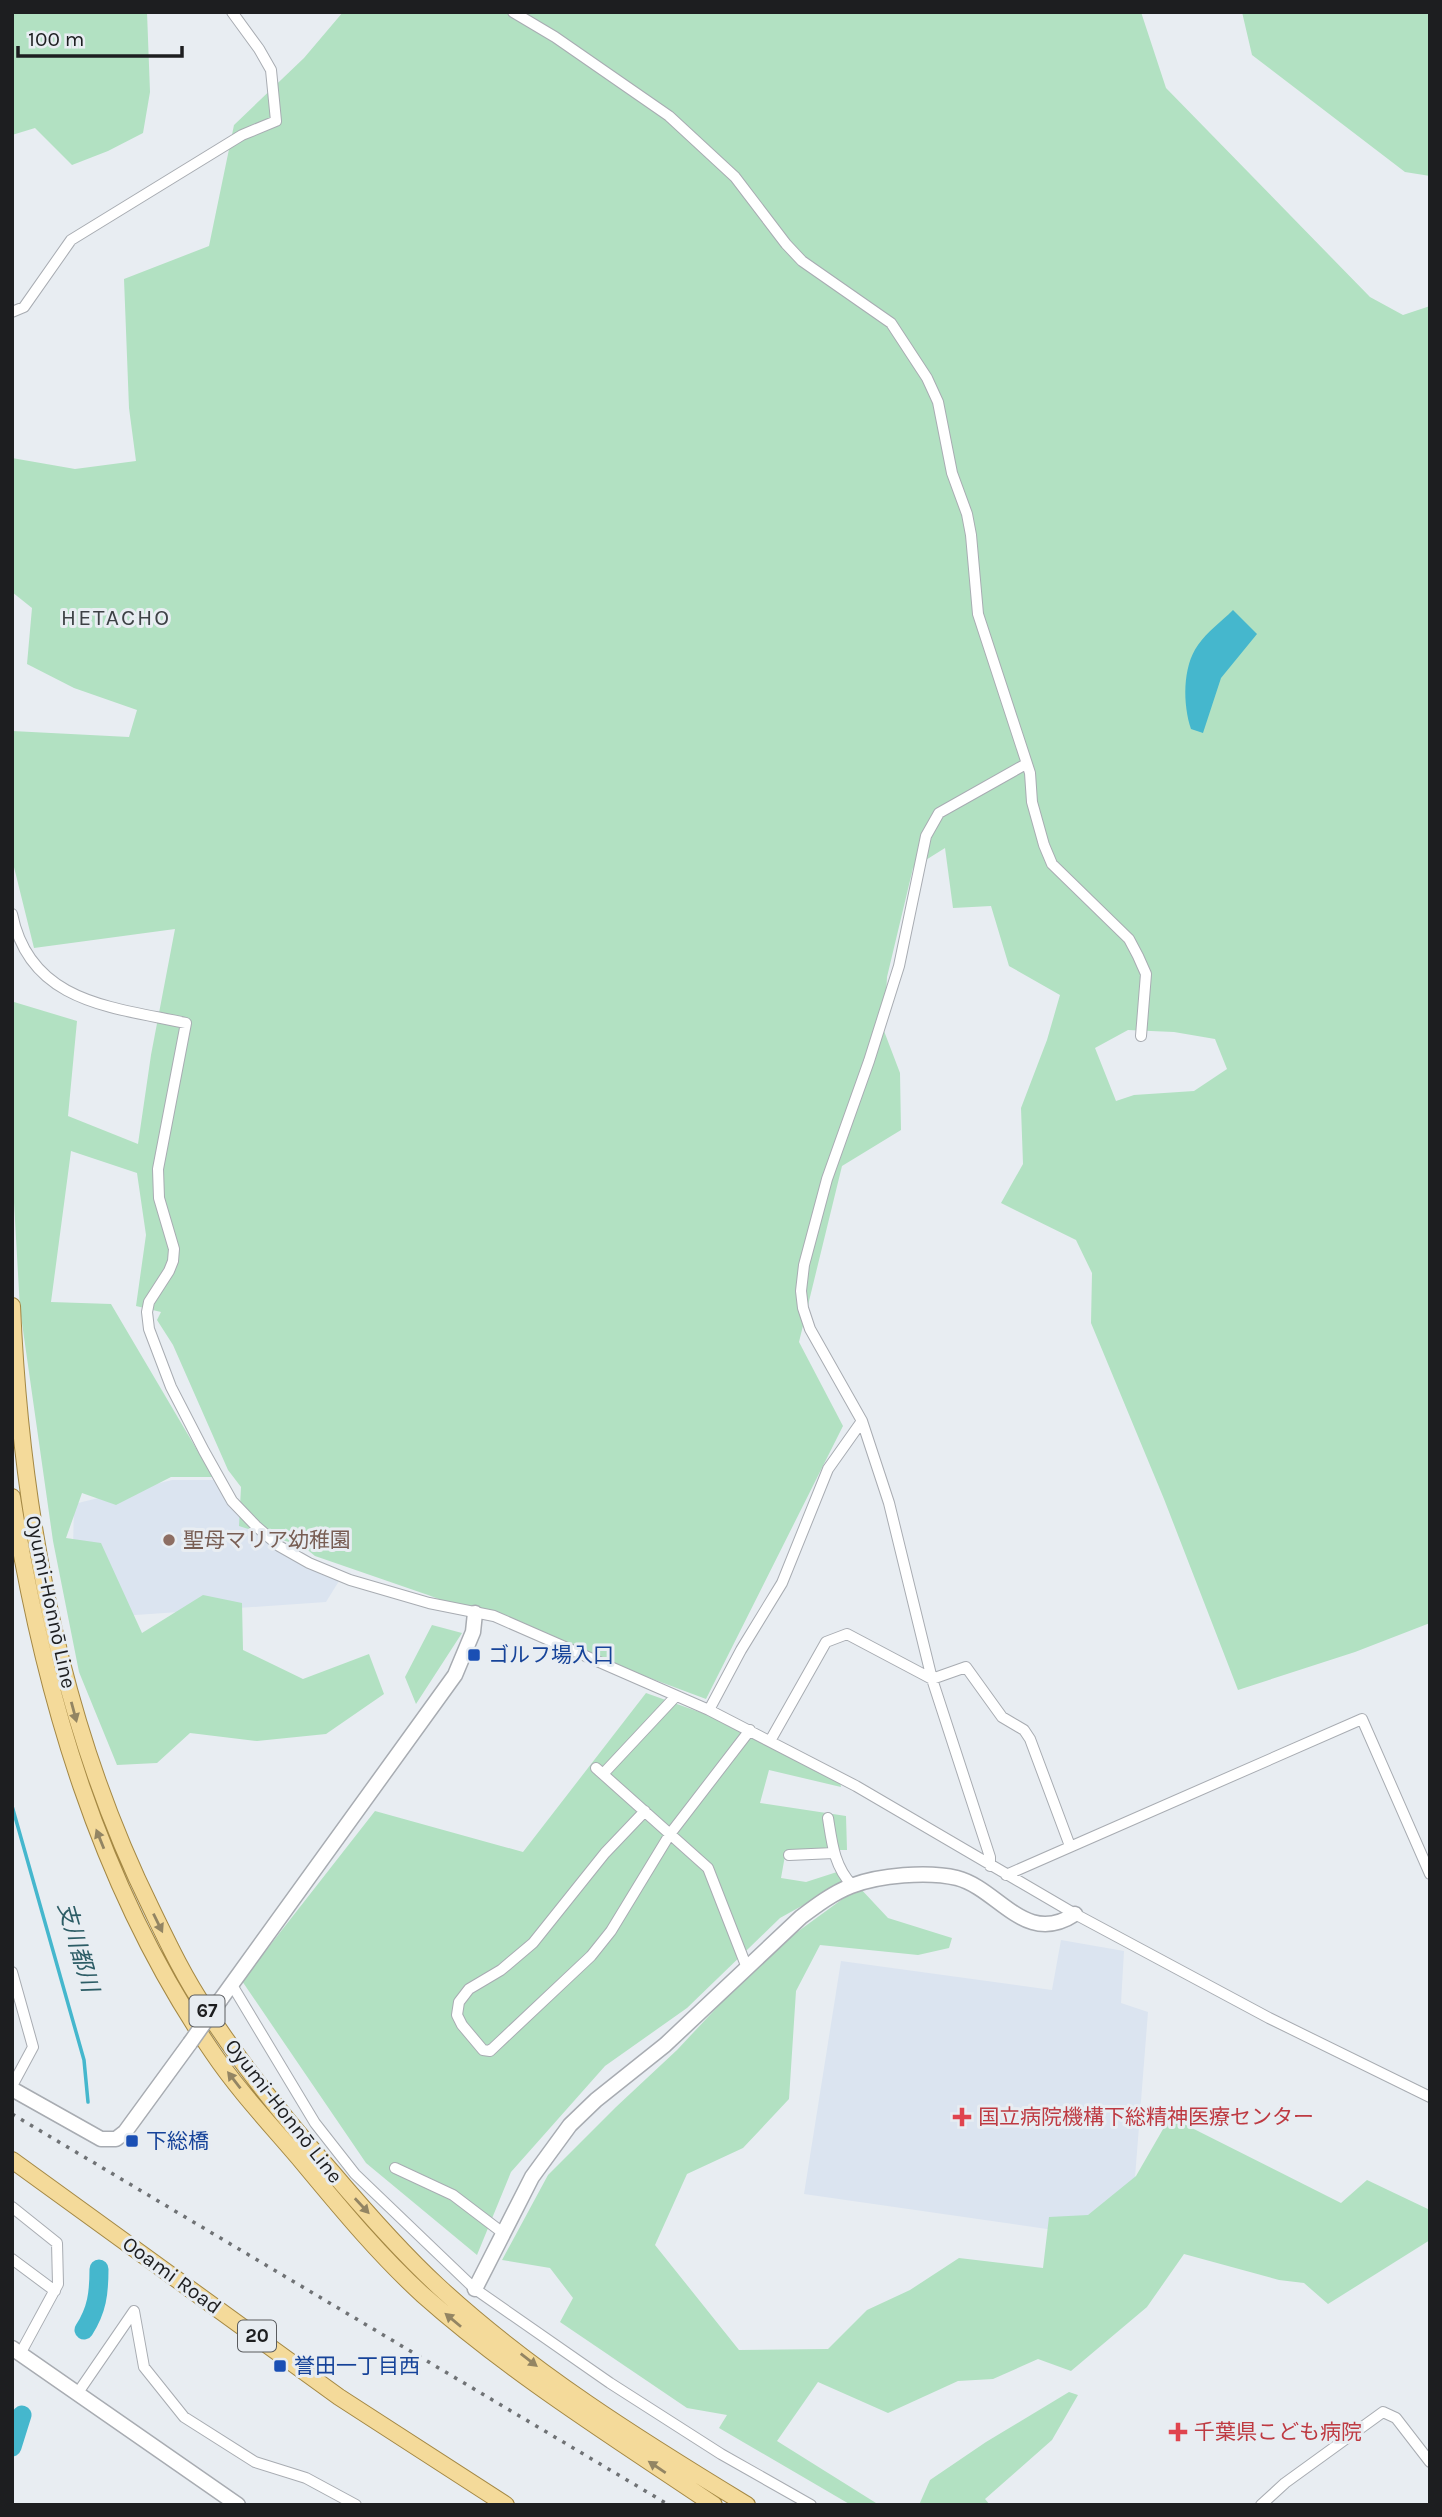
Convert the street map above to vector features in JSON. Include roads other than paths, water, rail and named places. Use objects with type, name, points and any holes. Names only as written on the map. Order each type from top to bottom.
[{"type":"main road","name":"Oyumi-Honnō Line","points":[[12,1306],[25,1470],[50,1614],[77,1723],[98,1786],[139,1884],[173,1955],[204,2007],[292,2126],[357,2202],[441,2289],[553,2379],[662,2453],[747,2505]]},
{"type":"main road","name":"Oyumi-Honnō Line","points":[[12,1497],[44,1665],[95,1828],[143,1934],[214,2055],[360,2231],[423,2294],[518,2371],[714,2505]]},
{"type":"main road","name":"Ooami Road","points":[[12,2161],[339,2397],[506,2505]]},
{"type":"street","points":[[12,312],[24,306],[71,240],[242,135],[276,121],[271,69],[232,12]]},
{"type":"street","points":[[513,12],[555,37],[669,116],[735,177],[786,244],[803,261],[891,323],[927,378],[938,402],[952,473],[967,514],[978,614],[1027,764],[1032,802],[1044,845],[1052,864],[1129,939],[1139,956],[1146,974],[1141,1036]]},
{"type":"street","points":[[990,1866],[990,1857],[932,1679],[889,1503],[862,1421],[810,1329],[803,1308],[802,1291],[804,1265],[827,1179],[899,966],[926,836],[939,813],[1027,764]]},
{"type":"street","points":[[12,914],[22,946],[34,964],[60,987],[85,1000],[186,1023],[158,1169],[159,1198],[174,1249],[173,1261],[149,1302],[149,1329],[171,1387],[232,1501],[279,1546],[309,1563],[350,1580],[494,1616],[709,1710],[856,1786],[1075,1914],[1269,2018],[1430,2097]]},
{"type":"street","points":[[709,1710],[741,1650],[782,1583],[828,1469],[862,1421]]},
{"type":"street","points":[[12,1972],[16,2002],[33,2046],[12,2087],[101,2139],[116,2139],[125,2132],[455,1675],[473,1632],[475,1613]]},
{"type":"street","points":[[770,1741],[826,1642],[847,1634],[932,1679],[966,1667],[1002,1717],[1024,1730],[1030,1738],[1070,1846]]},
{"type":"street","points":[[676,1696],[600,1771],[708,1868],[747,1968]]},
{"type":"street","points":[[1006,1875],[1362,1719],[1430,1874]]},
{"type":"street","points":[[645,1811],[605,1853],[533,1943],[501,1970],[469,1989],[459,2001],[457,2015],[483,2050],[490,2052],[591,1956],[611,1931],[670,1833],[750,1730]]},
{"type":"street","points":[[828,1818],[834,1853],[841,1873],[852,1885]]},
{"type":"street","points":[[789,1855],[834,1853]]},
{"type":"street","points":[[475,2289],[532,2177],[570,2125],[596,2100],[665,2045],[821,1901],[852,1885],[897,1876],[934,1874],[959,1878],[1008,1910],[1045,1925],[1061,1923],[1075,1914]]},
{"type":"street","points":[[232,1985],[309,2113],[355,2174],[475,2289],[610,2383],[721,2454],[811,2505]]},
{"type":"street","points":[[395,2168],[453,2195],[503,2233]]},
{"type":"street","points":[[12,2207],[57,2244],[58,2284],[16,2351],[238,2505]]},
{"type":"street","points":[[12,2259],[54,2291]]},
{"type":"street","points":[[77,2394],[134,2311],[144,2367],[184,2417],[255,2462],[306,2478],[356,2505]]},
{"type":"street","points":[[1261,2505],[1285,2483],[1383,2412],[1396,2418],[1430,2462]]},
{"type":"water","points":[[1233,610],[1257,634],[1221,678],[1203,733],[1191,729],[1188,719],[1185,698],[1189,664],[1202,640]]},
{"type":"waterway","name":"支川都川","points":[[12,1806],[84,2060],[88,2102]]},
{"type":"waterway","name":"支川都川","points":[[84,2330],[96,2301],[99,2269]]},
{"type":"waterway","name":"支川都川","points":[[12,2447],[22,2415]]},
{"type":"railway","points":[[12,2114],[669,2505]]},
{"type":"place","name":"聖母マリア幼稚園","points":[[169,1540]]},
{"type":"place","name":"ゴルフ場入口","points":[[474,1655]]},
{"type":"place","name":"国立病院機構下総精神医療センター","points":[[962,2117]]},
{"type":"place","name":"下総橋","points":[[132,2141]]},
{"type":"place","name":"誉田一丁目西","points":[[280,2366]]},
{"type":"place","name":"千葉県こども病院","points":[[1178,2432]]},
{"type":"district","name":"HETACHO","points":[[116,617]]}]
